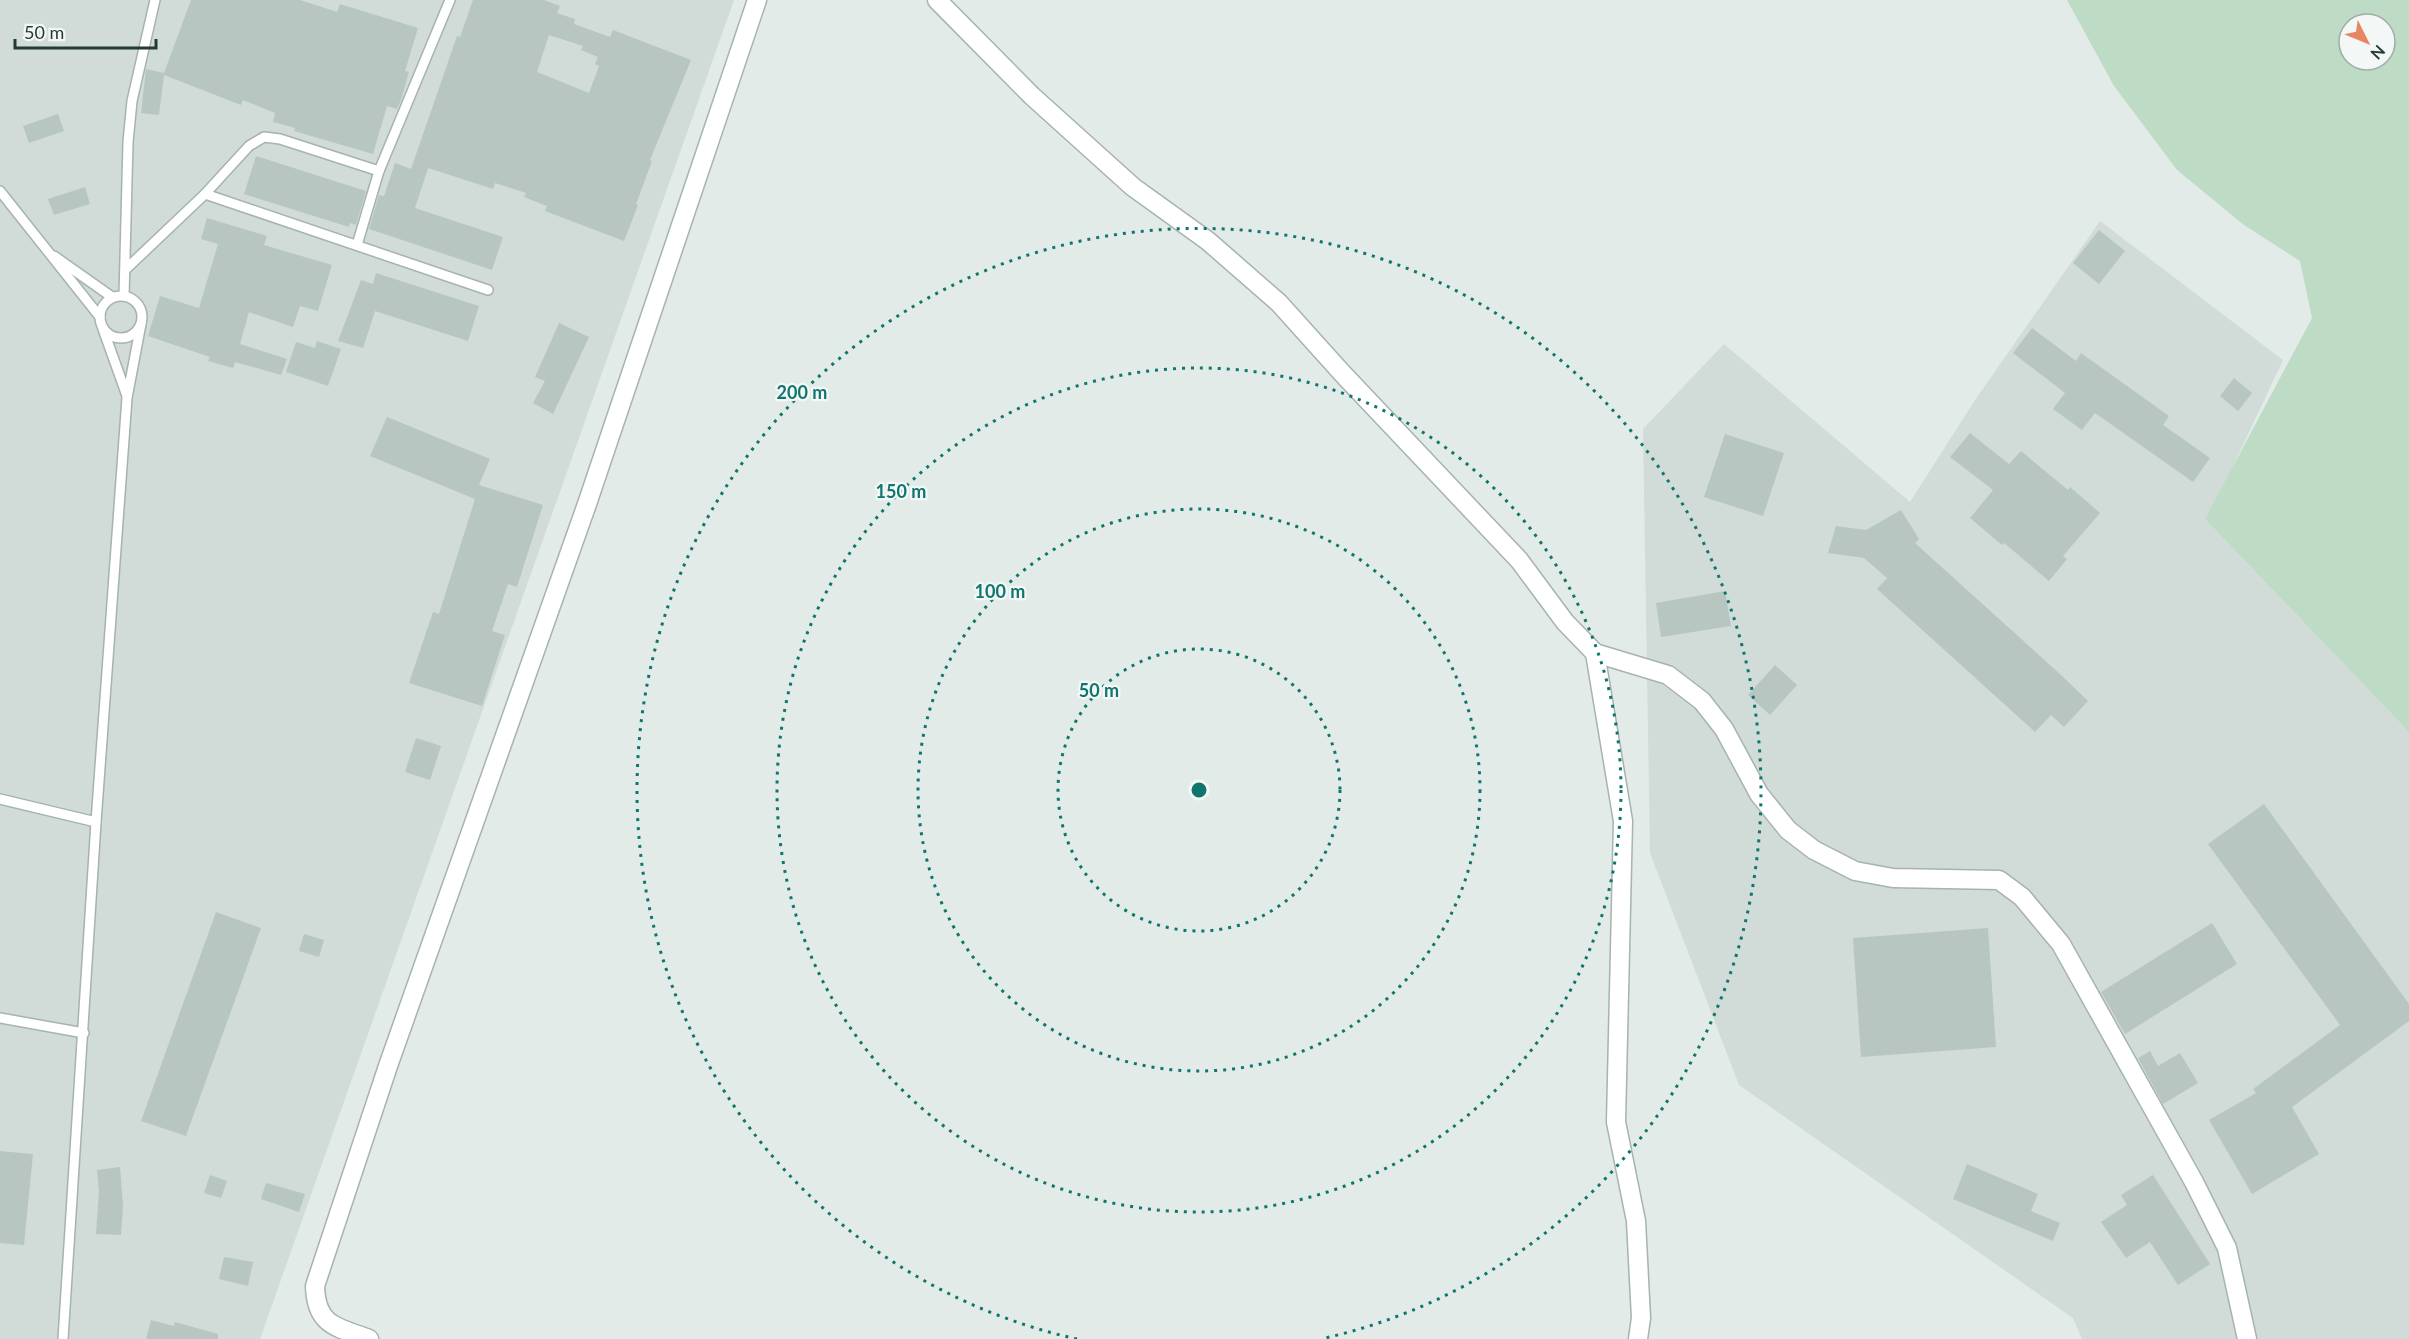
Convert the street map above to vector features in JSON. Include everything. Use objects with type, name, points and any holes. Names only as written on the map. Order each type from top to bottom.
[{"type":"street","points":[[369,1339],[330,1324],[320,1314],[315,1302],[315,1286],[388,1066],[583,515],[757,0]]},
{"type":"street","points":[[937,0],[1032,96],[1133,187],[1208,241],[1279,303],[1519,560],[1565,622],[1595,653],[1668,675],[1702,701],[1724,729],[1759,795],[1788,830],[1814,850],[1855,871],[1893,878],[1999,880],[2022,897],[2061,944],[2194,1182],[2227,1248],[2247,1339]]},
{"type":"street","points":[[1595,653],[1623,821],[1616,1122],[1636,1221],[1641,1318],[1638,1339]]},
{"type":"lane","points":[[124,296],[128,142],[132,101],[155,0]]},
{"type":"lane","points":[[357,244],[379,171],[450,0]]},
{"type":"lane","points":[[126,269],[205,194],[249,146],[264,137],[280,139],[379,171]]},
{"type":"lane","points":[[0,191],[100,320],[108,334],[121,338],[133,334],[141,324]]},
{"type":"lane","points":[[205,194],[488,290]]},
{"type":"lane","points":[[45,250],[112,297],[130,297],[139,306],[142,317],[127,398],[96,822],[63,1339]]},
{"type":"lane","points":[[112,297],[103,306],[100,320],[127,398]]},
{"type":"lane","points":[[0,799],[96,822]]},
{"type":"lane","points":[[0,1018],[84,1033]]},
{"type":"shaded area","points":[[0,0],[734,0],[260,1339],[0,1339]]},
{"type":"shaded area","points":[[2100,221],[2283,360],[2225,483],[2205,519],[2409,732],[2409,1339],[2082,1339],[2073,1318],[1739,1085],[1650,853],[1643,429],[1724,344],[1910,502],[1975,400]]},
{"type":"green space","points":[[2067,0],[2409,0],[2409,732],[2205,519],[2312,318],[2300,261],[2244,225],[2177,170],[2114,86]]},
{"type":"building","points":[[191,0],[300,0],[337,12],[340,4],[418,28],[405,71],[409,72],[401,100],[397,109],[387,106],[373,154],[294,131],[295,128],[273,122],[275,113],[243,100],[241,105],[164,75],[159,115],[141,113],[146,69],[164,73]]},
{"type":"building","points":[[473,0],[544,0],[560,6],[557,13],[575,19],[574,24],[610,37],[613,30],[691,60],[650,160],[652,161],[636,204],[638,205],[624,241],[545,211],[547,206],[524,197],[526,193],[495,183],[493,189],[428,168],[415,208],[503,237],[492,270],[369,229],[379,195],[384,196],[395,163],[411,169],[457,36],[460,37]],"holes":[[[549,35],[583,46],[581,50],[598,57],[595,64],[599,66],[589,93],[537,72]]]},
{"type":"building","points":[[58,114],[64,131],[29,143],[23,126]]},
{"type":"building","points":[[256,156],[366,191],[356,225],[350,223],[349,227],[244,194]]},
{"type":"building","points":[[85,187],[90,204],[54,215],[48,199]]},
{"type":"building","points":[[207,218],[267,236],[264,245],[332,265],[318,311],[300,306],[293,327],[249,312],[240,344],[287,359],[281,375],[235,362],[233,368],[208,361],[210,357],[148,336],[160,296],[199,308],[218,244],[201,239]]},
{"type":"building","points":[[2099,230],[2125,251],[2099,284],[2073,263]]},
{"type":"building","points":[[376,273],[479,306],[468,341],[375,311],[363,348],[338,341],[361,280],[373,284]]},
{"type":"building","points":[[559,323],[589,337],[553,414],[533,403],[545,381],[535,377]]},
{"type":"building","points":[[2032,328],[2076,361],[2081,353],[2169,416],[2163,425],[2210,458],[2193,482],[2095,413],[2082,430],[2053,409],[2065,393],[2013,353]]},
{"type":"building","points":[[317,341],[341,349],[328,386],[286,372],[296,342],[315,348]]},
{"type":"building","points":[[2234,378],[2252,393],[2238,411],[2220,396]]},
{"type":"building","points":[[387,417],[490,459],[479,485],[543,505],[517,587],[508,584],[492,631],[505,635],[482,706],[409,683],[433,612],[439,614],[475,499],[370,456]]},
{"type":"building","points":[[1970,433],[2009,464],[2021,451],[2068,490],[2070,487],[2100,513],[2063,556],[2067,559],[2049,581],[1970,518],[1993,490],[1950,457]]},
{"type":"building","points":[[1725,434],[1784,453],[1763,516],[1704,497]]},
{"type":"building","points":[[1901,510],[1919,539],[1915,543],[2088,701],[2064,727],[2051,715],[2035,732],[1877,589],[1887,578],[1864,558],[1828,553],[1836,526],[1866,530]]},
{"type":"building","points":[[1725,591],[1731,626],[1661,637],[1656,603]]},
{"type":"building","points":[[1775,665],[1797,685],[1770,715],[1748,695]]},
{"type":"building","points":[[416,738],[441,746],[430,780],[405,772]]},
{"type":"building","points":[[2264,804],[2409,1004],[2409,1021],[2292,1107],[2319,1154],[2252,1194],[2209,1120],[2256,1093],[2253,1089],[2340,1025],[2208,844]]},
{"type":"building","points":[[216,912],[261,928],[186,1136],[141,1121]]},
{"type":"building","points":[[2212,923],[2237,964],[2125,1034],[2101,992]]},
{"type":"building","points":[[1988,928],[1996,1047],[1861,1057],[1853,938]]},
{"type":"building","points":[[304,934],[324,940],[319,957],[299,951]]},
{"type":"building","points":[[2150,1051],[2158,1066],[2180,1053],[2198,1083],[2163,1104],[2138,1058]]},
{"type":"building","points":[[0,1151],[33,1154],[24,1245],[0,1243]]},
{"type":"building","points":[[1967,1164],[2038,1194],[2031,1211],[2060,1223],[2053,1241],[1953,1199]]},
{"type":"building","points":[[120,1167],[123,1206],[121,1235],[96,1234],[99,1191],[97,1170]]},
{"type":"building","points":[[210,1175],[227,1181],[221,1198],[204,1193]]},
{"type":"building","points":[[2153,1175],[2210,1264],[2178,1285],[2150,1242],[2126,1258],[2101,1222],[2127,1205],[2121,1195]]},
{"type":"building","points":[[266,1183],[305,1194],[299,1212],[261,1199]]},
{"type":"building","points":[[224,1257],[253,1262],[248,1286],[219,1279]]},
{"type":"building","points":[[151,1320],[174,1326],[175,1322],[218,1334],[218,1339],[146,1339]]}]
